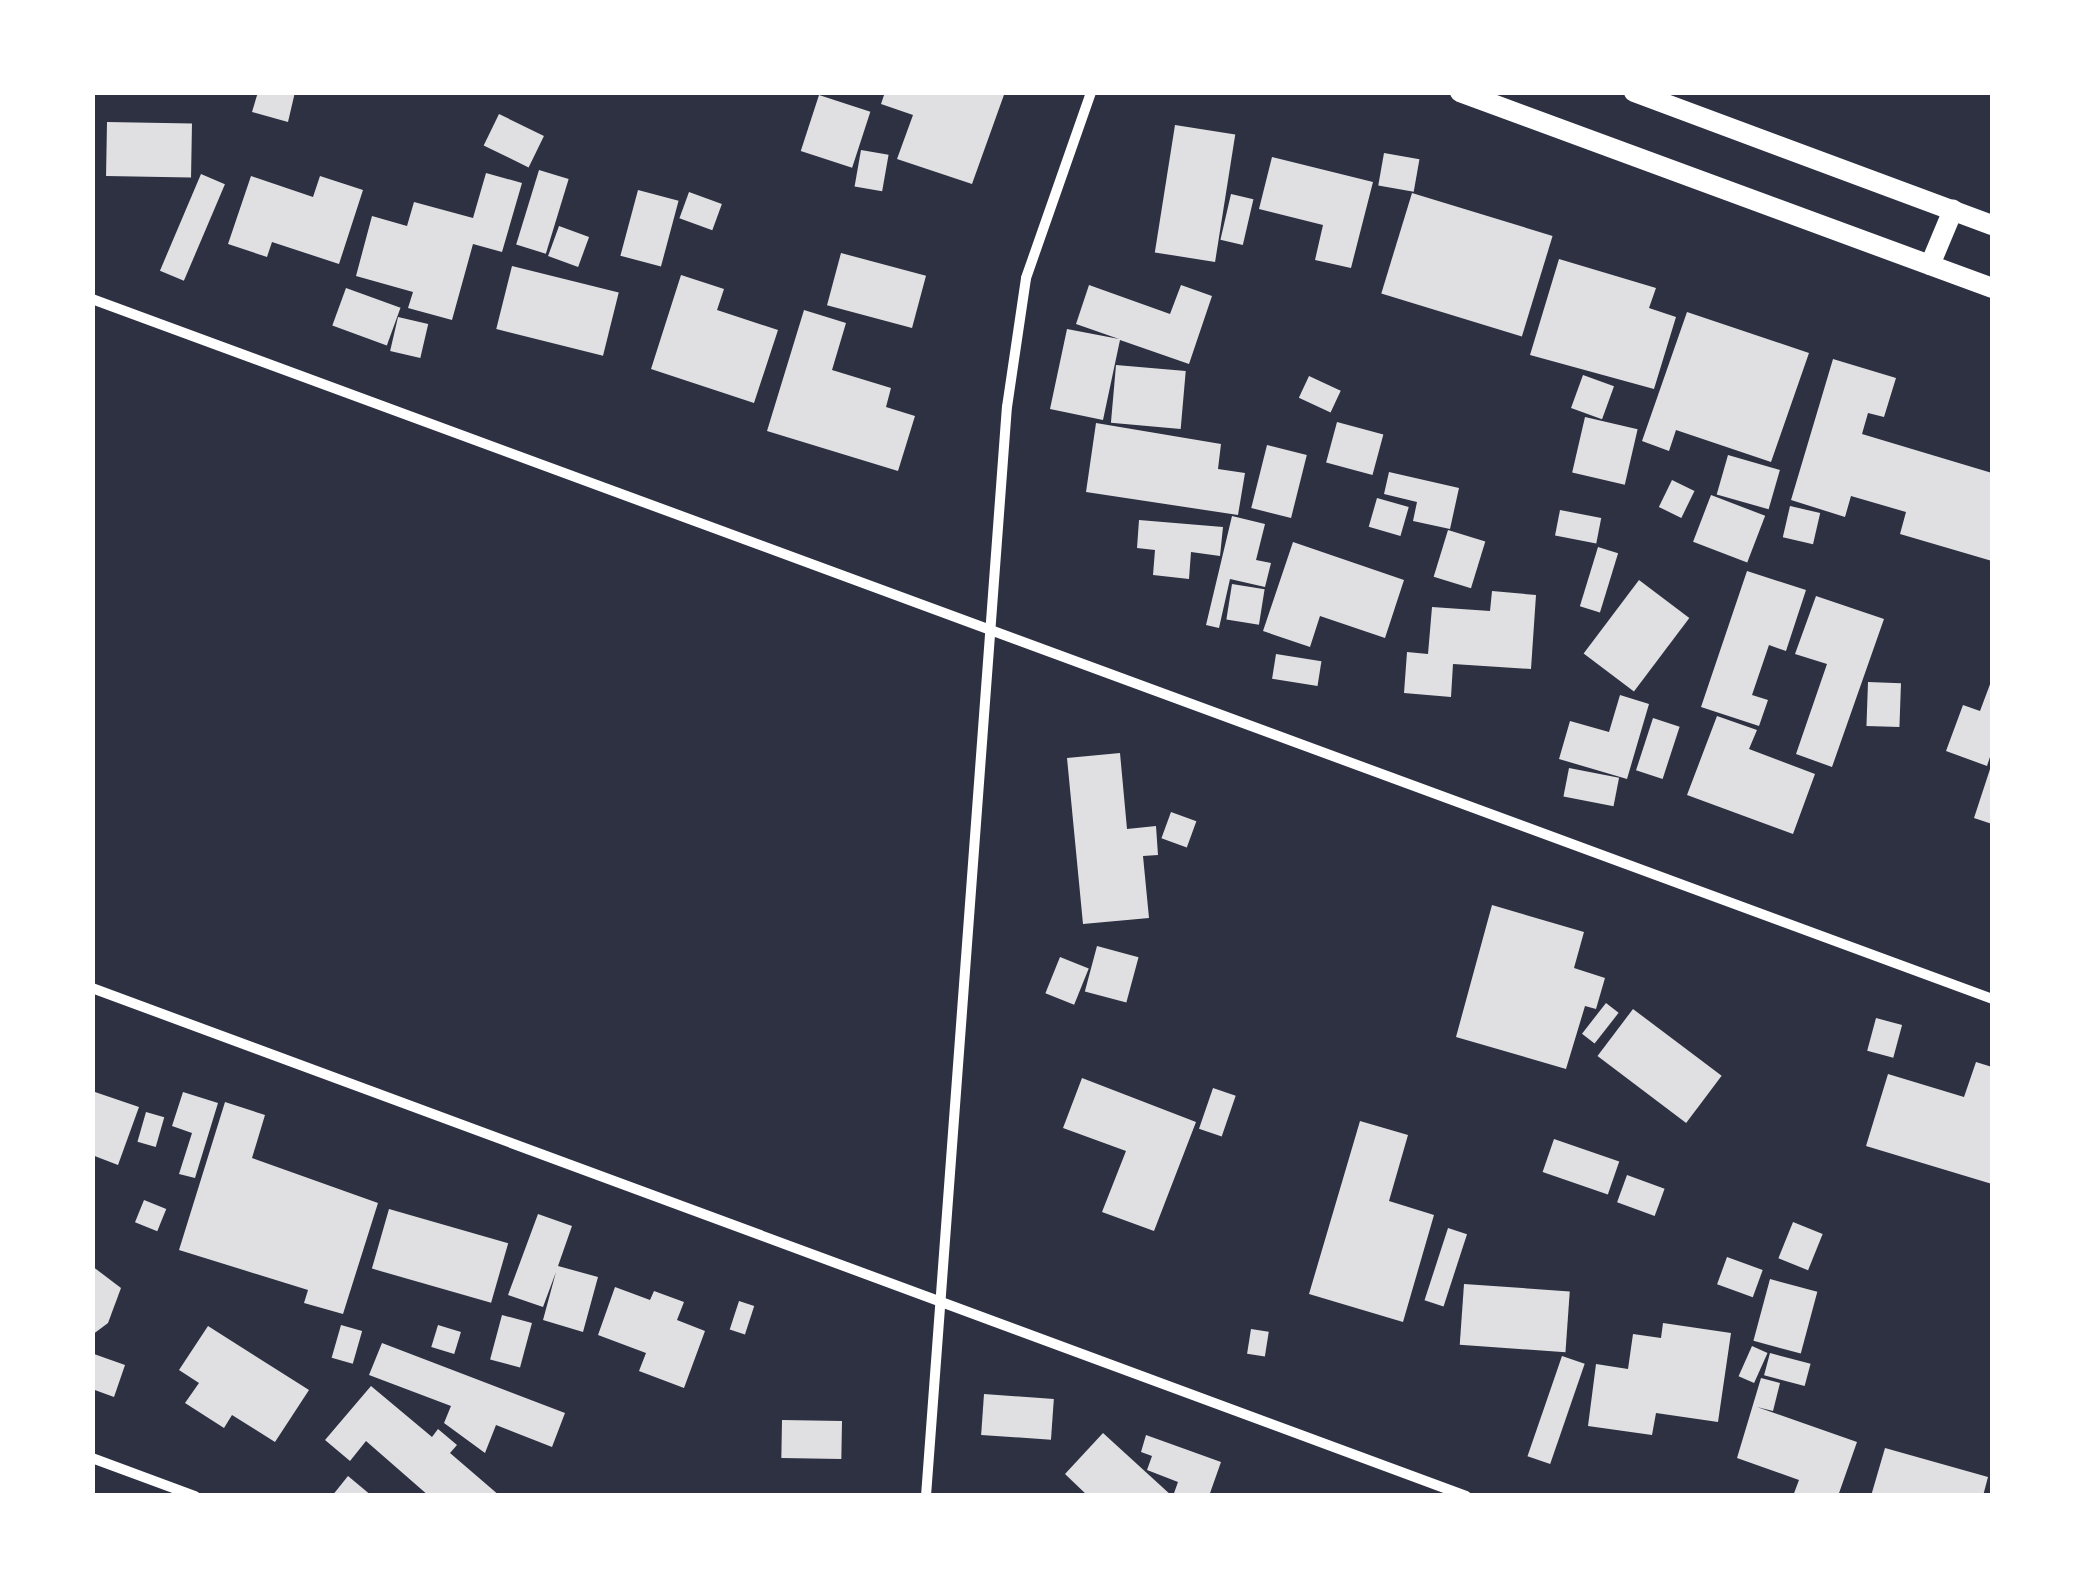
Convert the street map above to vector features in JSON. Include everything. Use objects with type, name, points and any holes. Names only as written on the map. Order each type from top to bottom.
[{"type":"main road","points":[[1460,92],[1992,288]]},
{"type":"main road","points":[[1634,92],[1992,225]]},
{"type":"main road","points":[[1930,265],[1953,210]]},
{"type":"street","points":[[926,1496],[944,1300],[1007,407],[1023,292],[1091,92]]},
{"type":"street","points":[[92,299],[994,627],[1992,999]]},
{"type":"street","points":[[92,988],[1466,1496]]},
{"type":"street","points":[[92,1458],[195,1496]]},
{"type":"building","points":[[258,92],[295,92],[288,122],[252,112]]},
{"type":"building","points":[[885,92],[1005,92],[972,184],[897,159],[913,115],[881,104]]},
{"type":"building","points":[[819,95],[870,112],[852,168],[801,151]]},
{"type":"building","points":[[499,114],[544,136],[529,167],[484,145]]},
{"type":"building","points":[[107,122],[192,123],[191,177],[106,176]]},
{"type":"building","points":[[1175,125],[1235,135],[1215,262],[1155,252]]},
{"type":"building","points":[[861,150],[889,155],[882,191],[855,186]]},
{"type":"building","points":[[1384,153],[1419,159],[1414,192],[1378,185]]},
{"type":"building","points":[[1272,157],[1373,182],[1351,268],[1315,260],[1323,225],[1259,209]]},
{"type":"building","points":[[539,170],[569,179],[546,254],[516,245]]},
{"type":"building","points":[[486,173],[522,183],[502,252],[473,244],[452,320],[408,308],[413,292],[356,276],[372,216],[407,226],[414,202],[473,218]]},
{"type":"building","points":[[201,174],[225,184],[184,281],[160,271]]},
{"type":"building","points":[[251,176],[313,197],[320,176],[363,190],[339,264],[272,242],[267,257],[228,244]]},
{"type":"building","points":[[638,190],[679,201],[661,267],[620,256]]},
{"type":"building","points":[[689,192],[722,204],[712,230],[679,218]]},
{"type":"building","points":[[1412,193],[1553,236],[1522,336],[1381,293]]},
{"type":"building","points":[[1231,194],[1253,199],[1243,245],[1220,240]]},
{"type":"building","points":[[559,226],[589,237],[578,267],[548,256]]},
{"type":"building","points":[[841,253],[926,276],[912,328],[827,305]]},
{"type":"building","points":[[1559,259],[1656,288],[1649,308],[1676,317],[1654,389],[1530,355]]},
{"type":"building","points":[[512,266],[619,293],[603,356],[496,329]]},
{"type":"building","points":[[681,275],[724,289],[717,310],[778,330],[754,403],[651,369]]},
{"type":"building","points":[[1089,285],[1170,314],[1181,285],[1212,296],[1189,364],[1120,340],[1103,420],[1050,409],[1067,329],[1119,339],[1076,324]]},
{"type":"building","points":[[346,288],[401,308],[387,345],[332,326]]},
{"type":"building","points":[[804,310],[846,323],[832,370],[891,388],[886,407],[915,416],[898,471],[767,431]]},
{"type":"building","points":[[1687,312],[1809,353],[1771,462],[1676,430],[1669,451],[1642,441]]},
{"type":"building","points":[[398,317],[428,324],[420,358],[390,351]]},
{"type":"building","points":[[1833,359],[1896,378],[1884,417],[1868,413],[1862,434],[1992,473],[1992,561],[1900,534],[1906,512],[1851,496],[1845,517],[1791,500]]},
{"type":"building","points":[[1116,365],[1186,371],[1181,429],[1111,423]]},
{"type":"building","points":[[1583,375],[1614,386],[1602,419],[1571,408]]},
{"type":"building","points":[[1309,376],[1341,391],[1331,413],[1299,398]]},
{"type":"building","points":[[1585,417],[1638,429],[1625,485],[1572,473]]},
{"type":"building","points":[[1337,422],[1383,434],[1372,475],[1326,463]]},
{"type":"building","points":[[1096,423],[1221,444],[1218,469],[1245,473],[1238,515],[1086,492]]},
{"type":"building","points":[[1267,445],[1307,455],[1291,518],[1251,508]]},
{"type":"building","points":[[1728,455],[1780,470],[1769,509],[1717,494]]},
{"type":"building","points":[[1389,472],[1459,488],[1450,529],[1413,521],[1417,502],[1384,494]]},
{"type":"building","points":[[1672,480],[1694,491],[1681,518],[1659,507]]},
{"type":"building","points":[[1711,495],[1765,516],[1747,562],[1693,542]]},
{"type":"building","points":[[1377,498],[1409,507],[1400,536],[1369,527]]},
{"type":"building","points":[[1790,506],[1820,513],[1813,544],[1783,537]]},
{"type":"building","points":[[1560,510],[1601,518],[1596,544],[1555,536]]},
{"type":"building","points":[[1232,516],[1265,524],[1256,560],[1271,563],[1265,587],[1230,579],[1219,628],[1206,625]]},
{"type":"building","points":[[1139,520],[1223,527],[1220,556],[1191,552],[1189,579],[1153,575],[1155,550],[1137,548]]},
{"type":"building","points":[[1448,530],[1485,541],[1471,588],[1434,577]]},
{"type":"building","points":[[1293,542],[1404,580],[1385,638],[1320,616],[1310,647],[1263,631]]},
{"type":"building","points":[[1598,547],[1618,553],[1600,612],[1580,606]]},
{"type":"building","points":[[1747,571],[1806,590],[1786,651],[1769,645],[1752,695],[1768,700],[1759,726],[1701,707]]},
{"type":"building","points":[[1639,580],[1689,618],[1634,691],[1584,653]]},
{"type":"building","points":[[1232,584],[1265,589],[1259,625],[1226,620]]},
{"type":"building","points":[[1492,591],[1536,595],[1531,669],[1453,664],[1451,697],[1404,693],[1407,652],[1428,654],[1432,607],[1490,611]]},
{"type":"building","points":[[1816,596],[1884,619],[1832,767],[1796,754],[1827,664],[1795,654]]},
{"type":"building","points":[[1276,654],[1321,661],[1318,686],[1272,679]]},
{"type":"building","points":[[1992,679],[1992,751],[1987,766],[1946,751],[1963,705],[1980,711]]},
{"type":"building","points":[[1868,682],[1901,683],[1899,727],[1866,726]]},
{"type":"building","points":[[1620,695],[1649,704],[1627,779],[1559,759],[1570,721],[1609,732]]},
{"type":"building","points":[[1717,716],[1757,730],[1749,749],[1815,774],[1793,834],[1687,795]]},
{"type":"building","points":[[1653,718],[1680,727],[1663,779],[1636,770]]},
{"type":"building","points":[[1120,753],[1127,829],[1156,826],[1158,855],[1143,856],[1149,918],[1083,924],[1067,758]]},
{"type":"building","points":[[1992,763],[1992,824],[1974,818]]},
{"type":"building","points":[[1569,768],[1619,778],[1614,806],[1563,796]]},
{"type":"building","points":[[1171,812],[1196,821],[1187,848],[1161,838]]},
{"type":"building","points":[[1492,905],[1584,932],[1574,968],[1605,978],[1596,1009],[1585,1006],[1566,1069],[1456,1037]]},
{"type":"building","points":[[1097,946],[1139,957],[1126,1003],[1085,991]]},
{"type":"building","points":[[1060,957],[1089,969],[1074,1005],[1045,993]]},
{"type":"building","points":[[1606,1003],[1619,1013],[1595,1044],[1582,1034]]},
{"type":"building","points":[[1633,1009],[1722,1076],[1686,1123],[1597,1056]]},
{"type":"building","points":[[1876,1018],[1902,1025],[1893,1058],[1867,1051]]},
{"type":"building","points":[[1976,1062],[1992,1067],[1992,1184],[1866,1146],[1888,1074],[1964,1097]]},
{"type":"building","points":[[1082,1078],[1196,1122],[1154,1231],[1102,1212],[1126,1151],[1063,1128]]},
{"type":"building","points":[[1213,1088],[1236,1096],[1222,1136],[1199,1129]]},
{"type":"building","points":[[92,1091],[139,1107],[118,1165],[92,1155]]},
{"type":"building","points":[[183,1092],[218,1103],[195,1178],[179,1174],[192,1133],[172,1126]]},
{"type":"building","points":[[225,1102],[265,1115],[252,1158],[378,1203],[343,1314],[304,1303],[308,1290],[179,1250]]},
{"type":"building","points":[[146,1112],[164,1117],[156,1147],[137,1142]]},
{"type":"building","points":[[1360,1121],[1408,1135],[1389,1201],[1434,1215],[1403,1322],[1309,1294]]},
{"type":"building","points":[[1554,1139],[1619,1161],[1608,1195],[1543,1172]]},
{"type":"building","points":[[1627,1175],[1665,1189],[1655,1216],[1617,1202]]},
{"type":"building","points":[[144,1200],[166,1209],[157,1231],[135,1222]]},
{"type":"building","points":[[389,1209],[508,1243],[491,1303],[372,1269]]},
{"type":"building","points":[[538,1214],[572,1226],[558,1266],[598,1277],[583,1332],[543,1320],[556,1272],[543,1307],[508,1295]]},
{"type":"building","points":[[1793,1222],[1823,1234],[1808,1270],[1778,1258]]},
{"type":"building","points":[[1448,1228],[1467,1234],[1444,1306],[1425,1300]]},
{"type":"building","points":[[1727,1257],[1763,1270],[1753,1297],[1717,1284]]},
{"type":"building","points":[[92,1266],[121,1288],[108,1323],[92,1335]]},
{"type":"building","points":[[1770,1279],[1817,1292],[1801,1354],[1753,1341]]},
{"type":"building","points":[[1464,1284],[1570,1291],[1565,1352],[1460,1345]]},
{"type":"building","points":[[615,1287],[650,1300],[654,1291],[684,1302],[677,1320],[705,1331],[684,1388],[639,1371],[646,1353],[598,1335]]},
{"type":"building","points":[[739,1301],[754,1306],[745,1334],[730,1330]]},
{"type":"building","points":[[502,1315],[532,1323],[520,1367],[490,1359]]},
{"type":"building","points":[[1663,1323],[1731,1333],[1718,1422],[1656,1413],[1652,1435],[1588,1426],[1596,1364],[1628,1369],[1633,1334],[1661,1338]]},
{"type":"building","points":[[341,1325],[362,1331],[353,1364],[332,1358]]},
{"type":"building","points":[[438,1325],[461,1332],[454,1354],[431,1347]]},
{"type":"building","points":[[208,1326],[309,1390],[275,1442],[232,1415],[224,1428],[185,1403],[199,1383],[179,1370]]},
{"type":"building","points":[[1251,1329],[1269,1332],[1265,1357],[1247,1354]]},
{"type":"building","points":[[382,1343],[565,1413],[552,1447],[496,1425],[485,1453],[444,1423],[451,1406],[369,1375]]},
{"type":"building","points":[[1752,1346],[1768,1353],[1754,1383],[1739,1376]]},
{"type":"building","points":[[1770,1353],[1811,1364],[1805,1386],[1764,1375]]},
{"type":"building","points":[[94,1354],[125,1365],[114,1397],[92,1389]]},
{"type":"building","points":[[1562,1356],[1585,1364],[1550,1464],[1527,1456]]},
{"type":"building","points":[[1761,1378],[1780,1383],[1773,1411],[1757,1407],[1857,1442],[1838,1496],[1793,1496],[1799,1480],[1737,1458]]},
{"type":"building","points":[[371,1386],[432,1437],[438,1429],[457,1445],[450,1453],[500,1496],[429,1496],[366,1441],[350,1461],[325,1440]]},
{"type":"building","points":[[984,1394],[1054,1399],[1051,1440],[981,1435]]},
{"type":"building","points":[[782,1420],[842,1421],[841,1459],[781,1458]]},
{"type":"building","points":[[1103,1433],[1172,1496],[1088,1496],[1065,1474]]},
{"type":"building","points":[[1146,1435],[1221,1462],[1209,1496],[1173,1496],[1178,1482],[1147,1470],[1152,1456],[1141,1452]]},
{"type":"building","points":[[1885,1448],[1988,1477],[1983,1496],[1871,1496]]},
{"type":"building","points":[[348,1476],[372,1496],[332,1496]]}]
